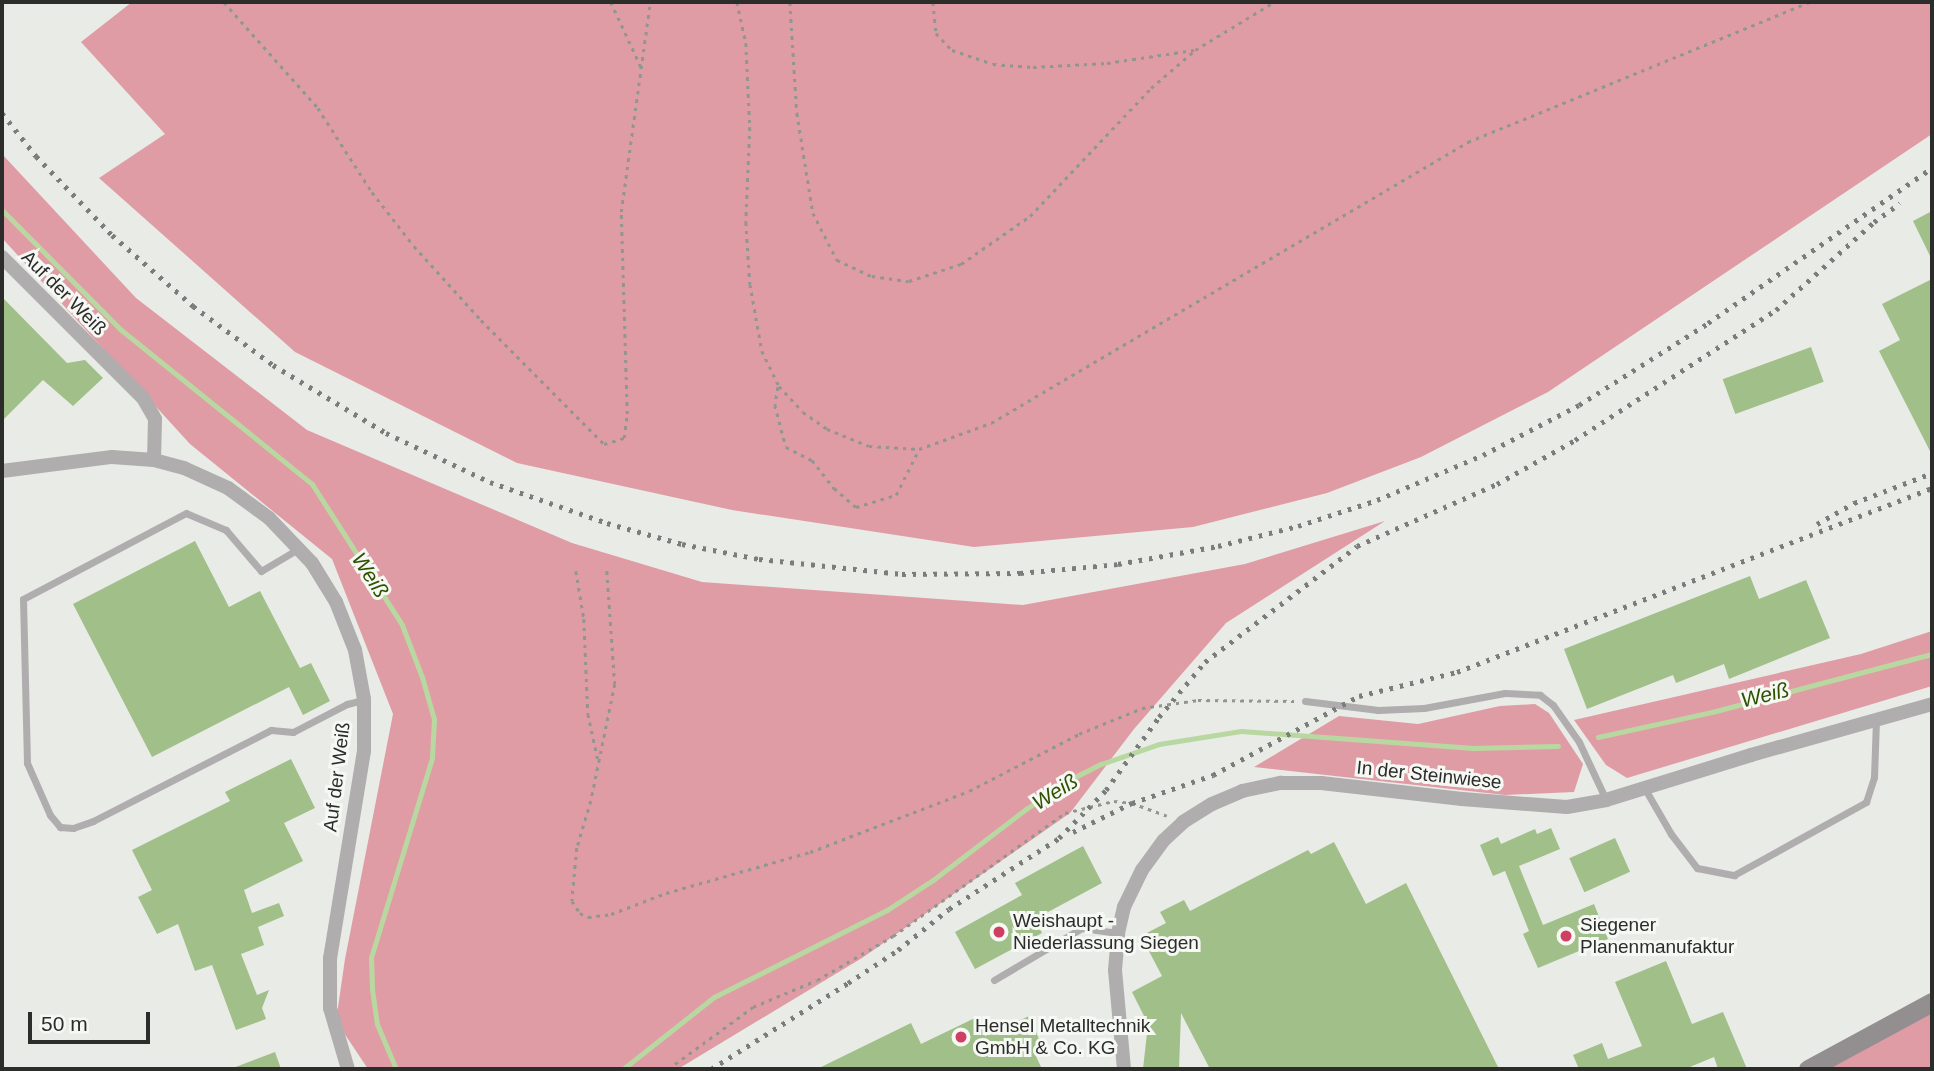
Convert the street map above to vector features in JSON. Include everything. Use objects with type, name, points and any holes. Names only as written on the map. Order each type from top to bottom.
[{"type":"main road","points":[[1808,1069],[1932,1002]]},
{"type":"street","name":"Auf der Weiß","points":[[2,257],[143,398],[155,419],[154,460]]},
{"type":"street","name":"Auf der Weiß","points":[[2,471],[112,457],[154,460],[184,468],[228,488],[269,518],[300,548],[336,602],[355,650],[364,699],[363,751],[330,958],[330,1008],[348,1069]]},
{"type":"street","name":"In der Steinwiese","points":[[1124,1069],[1115,970],[1118,933],[1124,907],[1142,870],[1183,822],[1212,804],[1242,791],[1281,783],[1321,783],[1462,799],[1567,807],[1646,789],[1751,755],[1932,704]]},
{"type":"lane","points":[[300,548],[261,571],[226,530],[186,513],[23,599],[27,763],[50,815],[60,827],[73,828],[93,821],[271,730],[293,732],[347,704],[364,699]]},
{"type":"lane","points":[[1305,701],[1378,710],[1424,708],[1505,693],[1540,695],[1553,705],[1579,742],[1606,800]]},
{"type":"lane","points":[[1646,789],[1671,834],[1697,868],[1734,875],[1866,802],[1874,777],[1876,720]]},
{"type":"lane","points":[[994,980],[1082,928],[1118,933]]},
{"type":"path","points":[[223,2],[318,108],[372,192],[414,246],[481,320],[604,444],[624,438],[626,414],[621,212],[643,70],[650,2]]},
{"type":"path","points":[[611,2],[643,70]]},
{"type":"path","points":[[737,2],[746,43],[750,115],[746,222],[750,284],[762,351],[779,386],[803,412],[839,435],[869,446],[919,449],[991,423],[1468,142],[1811,2]]},
{"type":"path","points":[[790,2],[797,113],[813,213],[837,260],[872,276],[909,281],[961,264],[1030,216],[1151,88],[1195,50],[1274,2]]},
{"type":"path","points":[[933,2],[936,33],[952,50],[993,64],[1033,66],[1107,63],[1195,50]]},
{"type":"path","points":[[779,386],[775,405],[786,447],[812,460],[834,488],[856,507],[896,495],[919,449]]},
{"type":"path","points":[[576,571],[584,619],[589,714],[599,764]]},
{"type":"path","points":[[607,571],[615,684],[599,764],[577,848],[572,901],[580,913],[588,917],[611,914],[666,893],[810,852],[969,791],[1079,734],[1142,708],[1198,700],[1305,701]]},
{"type":"path","points":[[668,1069],[753,1007],[817,980],[893,936],[1065,813],[1114,801],[1132,803],[1183,822]]},
{"type":"shaded area","points":[[132,2],[1932,2],[1932,134],[1548,392],[1421,457],[1327,493],[1193,527],[974,547],[732,510],[517,463],[295,352],[99,178],[165,134],[81,42]]},
{"type":"shaded area","points":[[2,154],[136,298],[307,430],[572,543],[702,582],[1023,605],[1245,564],[1385,521],[1226,623],[1134,729],[1070,813],[862,958],[678,1069],[368,1069],[336,1021],[345,959],[393,714],[332,559],[190,444],[2,238]]},
{"type":"shaded area","points":[[1932,631],[1932,686],[1627,778],[1606,765],[1574,720],[1861,654]]},
{"type":"shaded area","points":[[1535,704],[1549,713],[1583,764],[1574,792],[1505,795],[1254,767],[1339,716],[1418,724],[1500,706]]},
{"type":"shaded area","points":[[1932,1013],[1932,1069],[1827,1069]]},
{"type":"building","points":[[1932,211],[1932,260],[1913,221]]},
{"type":"building","points":[[1932,279],[1932,455],[1879,351],[1900,340],[1882,304]]},
{"type":"building","points":[[2,297],[67,363],[85,360],[103,378],[73,406],[43,380],[2,421]]},
{"type":"building","points":[[1811,347],[1824,382],[1735,414],[1723,379]]},
{"type":"building","points":[[195,541],[229,607],[260,591],[300,668],[311,663],[330,701],[303,715],[289,687],[152,757],[73,604]]},
{"type":"building","points":[[1750,576],[1759,599],[1806,580],[1830,638],[1729,679],[1724,664],[1676,683],[1673,675],[1587,709],[1564,649]]},
{"type":"building","points":[[291,759],[315,808],[284,823],[303,861],[244,890],[252,913],[279,903],[284,916],[258,927],[264,945],[241,954],[257,995],[269,990],[262,1008],[266,1019],[236,1030],[212,965],[195,971],[178,924],[157,934],[138,897],[152,890],[132,850],[230,801],[225,792]]},
{"type":"building","points":[[1551,828],[1560,849],[1519,866],[1543,925],[1594,904],[1608,939],[1538,968],[1523,934],[1529,931],[1505,871],[1493,876],[1480,845],[1498,837],[1501,844],[1535,829],[1537,834]]},
{"type":"building","points":[[1615,838],[1630,872],[1584,892],[1569,858]]},
{"type":"building","points":[[1334,842],[1366,904],[1406,883],[1499,1069],[1210,1069],[1181,1013],[1179,1069],[1143,1069],[1148,1024],[1132,992],[1162,976],[1141,936],[1166,923],[1160,912],[1184,900],[1190,911],[1308,850],[1311,854]]},
{"type":"building","points":[[1083,846],[1102,883],[1035,919],[1042,933],[975,969],[955,932],[1022,895],[1015,883]]},
{"type":"building","points":[[1666,961],[1692,1024],[1723,1012],[1747,1069],[1718,1069],[1714,1057],[1685,1069],[1579,1069],[1573,1055],[1602,1043],[1608,1059],[1642,1046],[1615,982]]},
{"type":"building","name":"Hensel Metalltechnik GmbH & Co. KG","points":[[1029,1016],[1042,1046],[1033,1050],[1042,1069],[817,1069],[911,1023],[921,1044],[977,1017],[985,1036]]},
{"type":"building","points":[[275,1052],[281,1069],[233,1068]]},
{"type":"waterway","name":"Weiß","points":[[2,210],[120,329],[312,484],[402,625],[422,677],[434,719],[432,758],[371,958],[377,1024],[396,1069]]},
{"type":"waterway","name":"Weiß","points":[[1598,737],[1712,712],[1932,654]]},
{"type":"waterway","name":"Weiß","points":[[623,1069],[714,997],[887,910],[933,880],[1026,809],[1069,780],[1101,764],[1159,744],[1241,731],[1473,748],[1558,746]]},
{"type":"railway","points":[[2,113],[36,156],[112,235],[193,306],[273,365],[386,433],[490,482],[607,523],[682,544],[759,559],[902,574],[1020,573],[1118,564],[1218,546],[1298,526],[1377,500],[1483,455],[1579,405],[1708,323],[1932,168]]},
{"type":"railway","points":[[711,1069],[898,950],[949,909],[1059,838],[1106,790],[1159,717],[1205,662],[1357,546],[1497,484],[1575,440],[1776,310],[1874,222],[1900,203]]},
{"type":"railway","points":[[1817,524],[1854,503],[1932,473]]},
{"type":"railway","points":[[1073,832],[1132,803],[1213,775],[1359,696],[1457,672],[1932,488]]},
{"type":"place","name":"Weishaupt - Niederlassung Siegen","points":[[999,932]]},
{"type":"place","name":"Siegener Planenmanufaktur","points":[[1566,936]]},
{"type":"place","name":"Hensel Metalltechnik GmbH & Co. KG","points":[[961,1037]]}]
